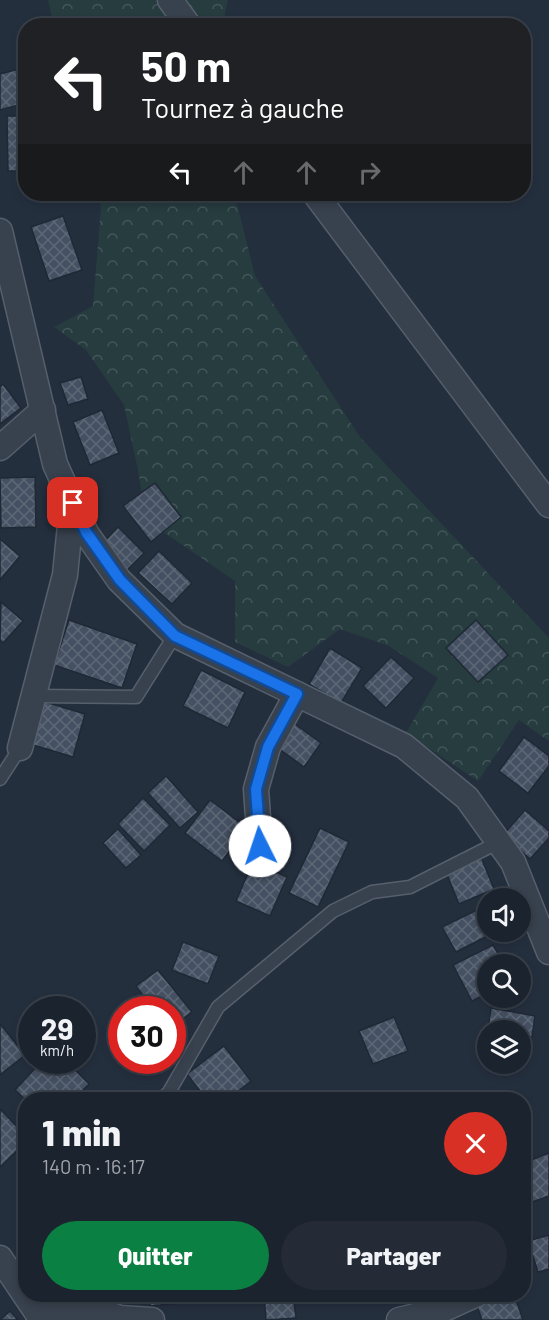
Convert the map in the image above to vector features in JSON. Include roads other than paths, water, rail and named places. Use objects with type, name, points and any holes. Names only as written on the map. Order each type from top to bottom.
[{"type":"street","points":[[170,0],[183,18]]},
{"type":"street","points":[[320,201],[549,505]]},
{"type":"street","points":[[0,231],[55,464],[86,532],[120,580],[175,636],[404,746],[467,798],[513,861],[549,952]]},
{"type":"street","points":[[0,448],[43,410]]},
{"type":"street","points":[[20,748],[65,575],[73,503]]},
{"type":"street","points":[[260,846],[256,789],[268,747],[297,694]]},
{"type":"street","points":[[0,1258],[18,1285]]},
{"type":"street","points":[[30,1302],[39,1316],[91,1308],[120,1318],[152,1320]]},
{"type":"street","points":[[399,1320],[444,1309],[459,1302]]},
{"type":"lane","points":[[33,696],[136,698],[175,636]]},
{"type":"lane","points":[[0,779],[20,748]]},
{"type":"lane","points":[[169,1092],[218,1007],[333,911],[372,892],[410,887],[499,842]]}]
